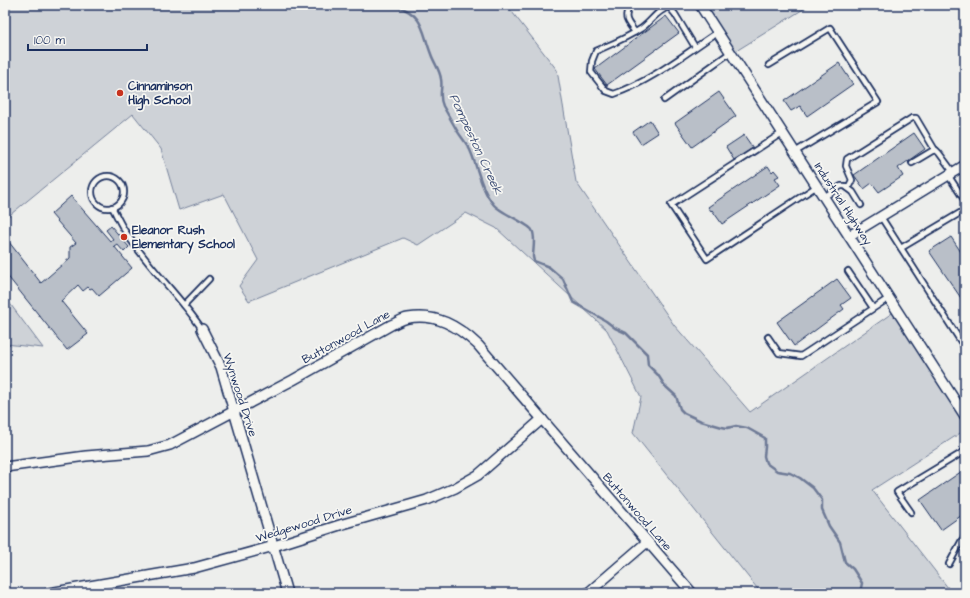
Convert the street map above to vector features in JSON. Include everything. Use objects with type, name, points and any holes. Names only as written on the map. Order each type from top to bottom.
[{"type":"street","name":"Industrial Highway","points":[[700,5],[965,416]]},
{"type":"street","points":[[849,236],[965,165]]},
{"type":"street","name":"Buttonwood Lane","points":[[5,467],[86,456],[148,451],[170,445],[233,410],[293,380],[391,325],[406,318],[423,317],[447,323],[463,331],[478,344],[692,593]]},
{"type":"street","name":"Wynwood Drive","points":[[202,329],[221,368],[287,593]]},
{"type":"street","name":"Wedgewood Drive","points":[[49,593],[194,568],[274,546],[342,524],[427,500],[455,488],[478,475],[542,419]]},
{"type":"street","points":[[588,593],[647,542]]},
{"type":"lane","points":[[630,5],[626,20],[635,32]]},
{"type":"lane","points":[[695,47],[669,6],[657,13],[644,27],[624,39],[596,52],[592,61],[591,72],[606,91],[614,94],[645,80],[718,32]]},
{"type":"lane","points":[[769,65],[830,28],[878,102],[795,152]]},
{"type":"lane","points":[[664,100],[731,52]]},
{"type":"lane","points":[[848,188],[852,180],[846,166],[847,159],[912,118],[916,118],[935,150],[939,153],[965,201]]},
{"type":"lane","points":[[782,133],[671,205],[707,259],[817,186]]},
{"type":"lane","points":[[912,163],[935,150]]},
{"type":"lane","points":[[111,176],[123,186],[124,191],[121,201],[112,207],[102,207],[92,195],[93,184],[101,177],[111,176]]},
{"type":"lane","points":[[824,197],[841,186],[845,186],[853,192],[861,204]]},
{"type":"lane","name":"Wynwood Drive","points":[[112,207],[126,234],[152,268],[184,304],[202,329]]},
{"type":"lane","points":[[901,248],[965,210]]},
{"type":"lane","points":[[881,217],[965,348]]},
{"type":"lane","points":[[848,271],[873,308]]},
{"type":"lane","points":[[184,304],[209,278]]},
{"type":"lane","points":[[768,337],[779,353],[801,356],[889,298]]},
{"type":"lane","points":[[911,512],[897,492],[965,451]]},
{"type":"lane","points":[[949,564],[965,537]]},
{"type":"shaded area","points":[[5,5],[504,5],[509,8],[557,70],[576,182],[674,325],[750,412],[895,311],[965,422],[965,430],[872,490],[952,593],[761,593],[633,433],[641,397],[607,330],[496,228],[466,213],[418,245],[403,238],[249,301],[239,286],[258,260],[224,194],[179,210],[161,149],[133,114],[5,219]]},
{"type":"shaded area","points":[[696,5],[810,5],[728,56]]},
{"type":"shaded area","points":[[5,297],[43,348],[5,344]]},
{"type":"building","points":[[666,16],[679,33],[607,85],[595,69]]},
{"type":"building","points":[[839,63],[853,84],[807,116],[800,106],[791,111],[784,101]]},
{"type":"building","points":[[719,92],[736,116],[692,147],[675,123]]},
{"type":"building","points":[[650,120],[658,133],[641,144],[633,132]]},
{"type":"building","points":[[914,133],[925,149],[898,168],[903,176],[879,192],[872,183],[864,189],[854,175]]},
{"type":"building","points":[[744,135],[753,148],[734,160],[726,147]]},
{"type":"building","points":[[768,166],[772,172],[774,170],[779,176],[775,178],[780,185],[722,224],[708,207]]},
{"type":"building","points":[[71,196],[110,241],[113,239],[106,230],[111,226],[129,247],[124,252],[117,244],[114,246],[132,268],[99,296],[92,288],[90,289],[88,287],[83,291],[78,285],[61,301],[88,334],[67,350],[5,273],[5,237],[41,283],[70,258],[70,247],[76,243],[51,214]]},
{"type":"building","points":[[951,237],[965,258],[965,304],[929,251]]},
{"type":"building","points":[[837,279],[851,298],[841,305],[844,309],[794,346],[777,322]]},
{"type":"building","points":[[965,469],[965,513],[941,530],[920,500]]},
{"type":"waterway","name":"Pompeston Creek","points":[[396,5],[412,14],[421,24],[440,76],[441,99],[443,106],[467,144],[486,193],[494,205],[532,230],[534,240],[534,261],[549,267],[563,279],[573,302],[606,321],[615,328],[626,333],[647,354],[648,365],[658,375],[665,386],[676,396],[680,409],[684,413],[701,421],[722,427],[727,428],[736,426],[747,428],[765,438],[764,456],[766,463],[777,471],[790,473],[800,478],[813,488],[822,500],[822,510],[829,526],[840,542],[845,562],[853,569],[862,583],[860,593]]},
{"type":"place","name":"Cinnaminson High School","points":[[120,93]]},
{"type":"place","name":"Eleanor Rush Elementary School","points":[[124,237]]}]
